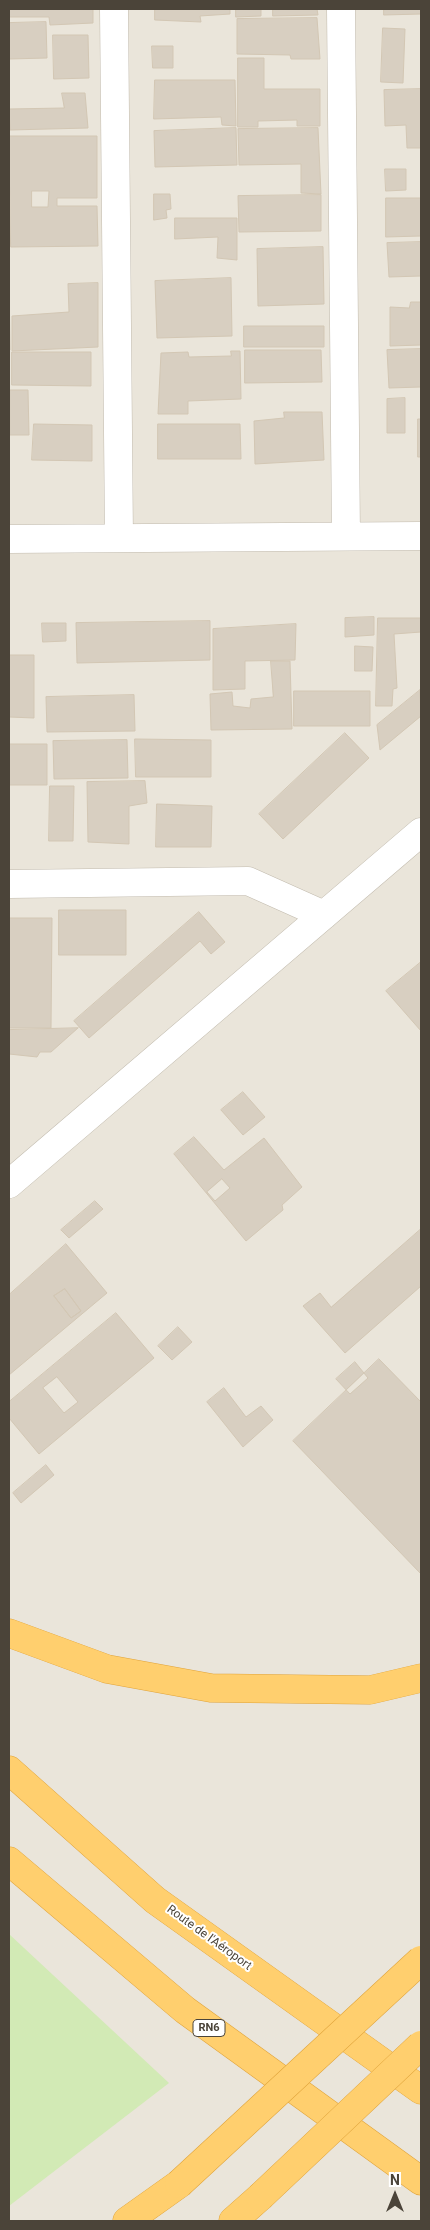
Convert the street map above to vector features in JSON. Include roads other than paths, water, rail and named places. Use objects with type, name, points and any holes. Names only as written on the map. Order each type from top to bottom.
[{"type":"highway","points":[[9,1633],[107,1669],[211,1688],[370,1690],[421,1678]]},
{"type":"highway","name":"Route de l'Aéroport","points":[[9,1770],[156,1900],[421,2090]]},
{"type":"highway","name":"RN6","points":[[9,1860],[185,2010],[421,2181]]},
{"type":"highway","points":[[127,2221],[179,2184],[421,1960]]},
{"type":"highway","points":[[232,2221],[260,2197],[421,2045]]},
{"type":"street","points":[[114,9],[119,538]]},
{"type":"street","points":[[341,9],[346,536]]},
{"type":"street","points":[[9,539],[421,536]]},
{"type":"street","points":[[9,1184],[421,832]]},
{"type":"street","points":[[9,884],[248,881],[324,915]]}]
